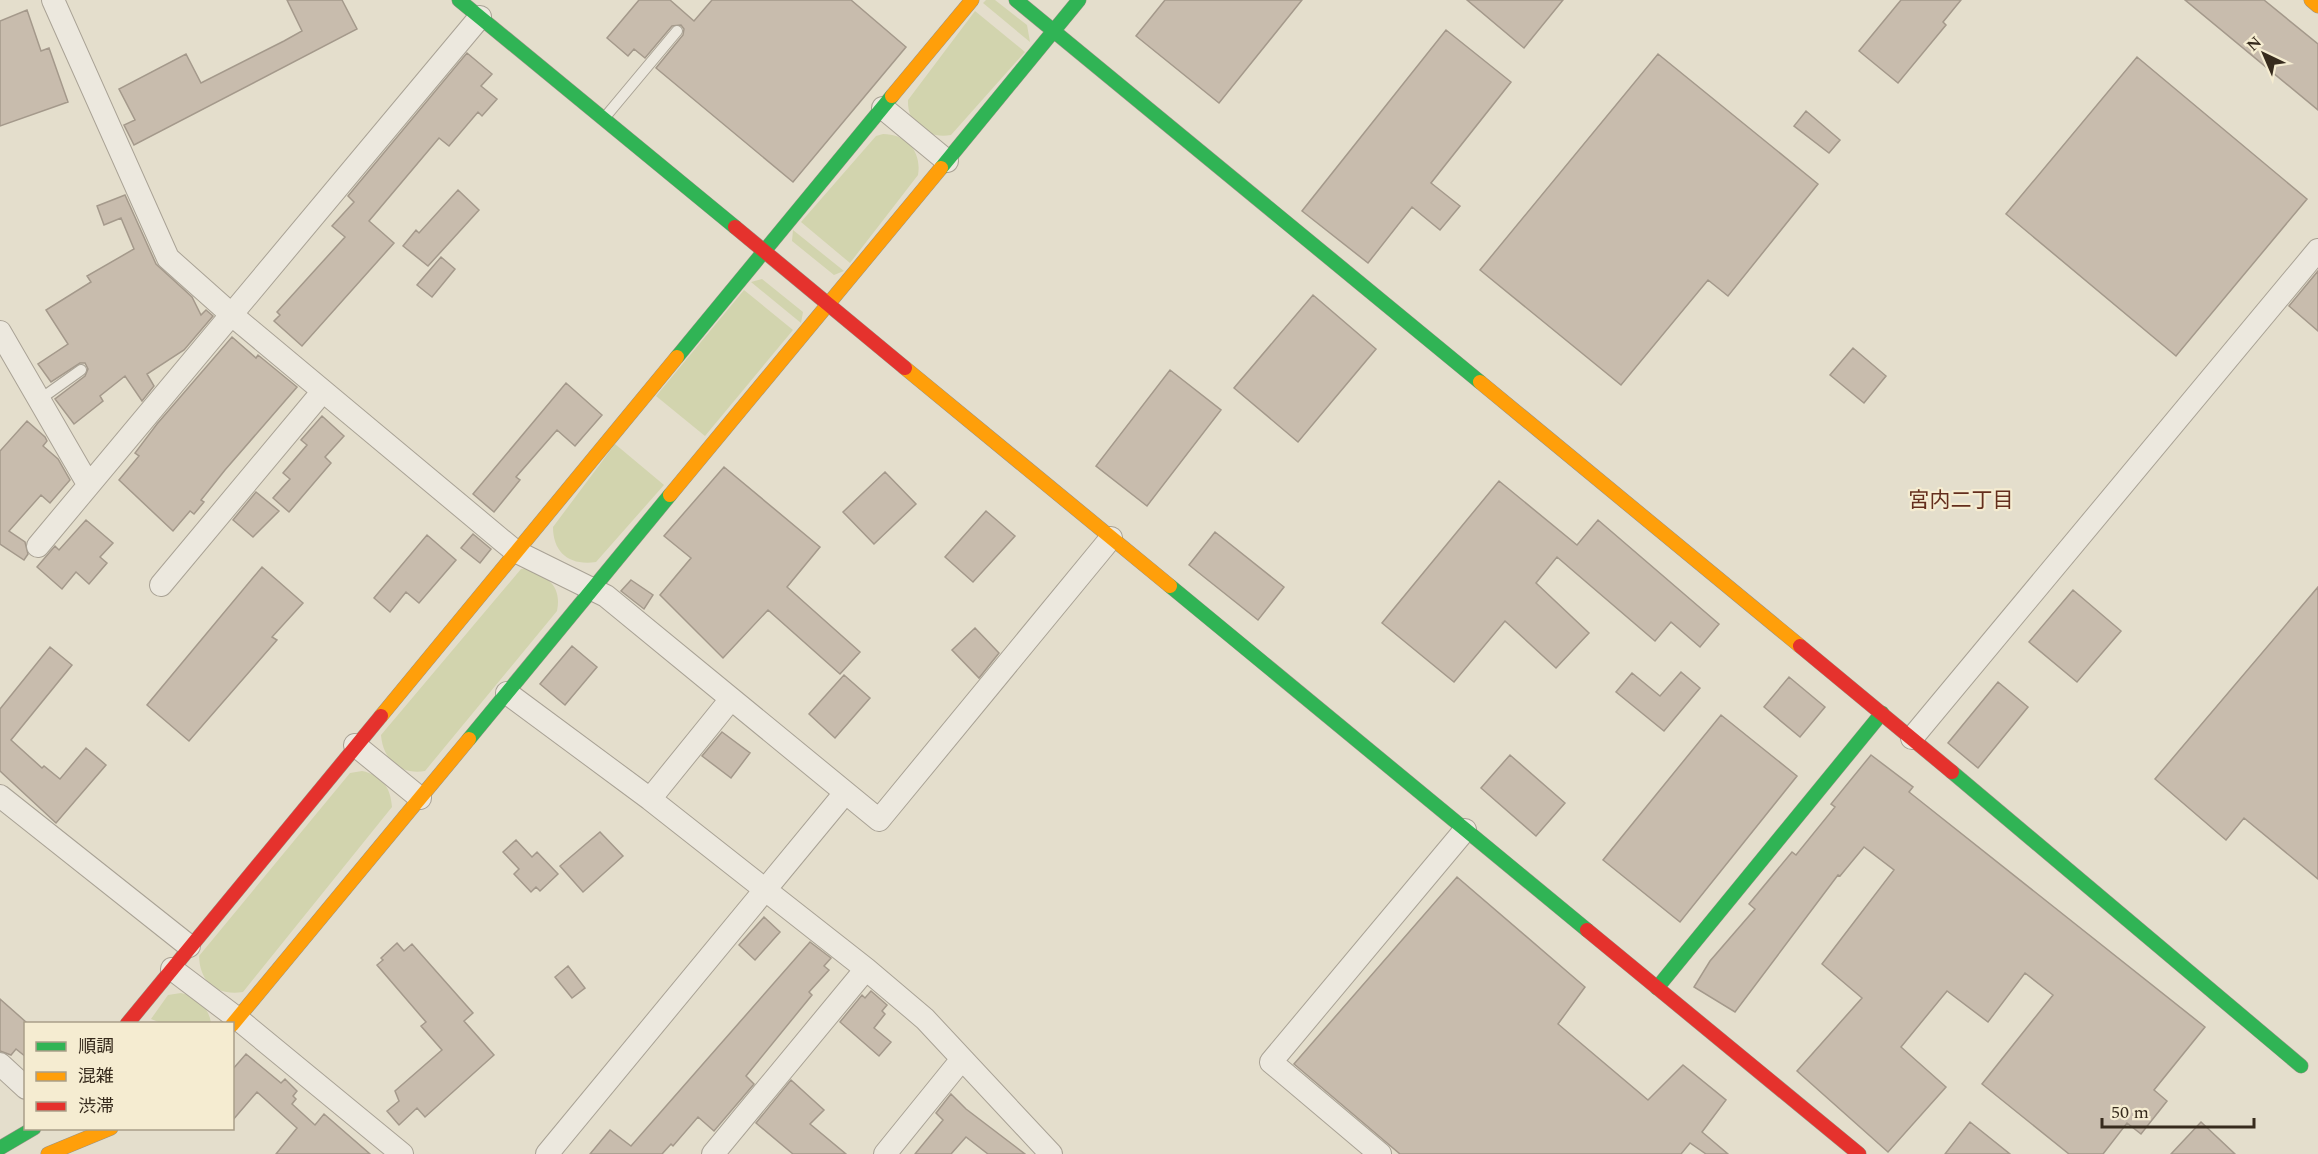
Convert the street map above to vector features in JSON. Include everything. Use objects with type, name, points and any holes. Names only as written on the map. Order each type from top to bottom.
[{"type":"street","points":[[52,0],[168,258],[232,315],[515,551],[592,587],[879,820],[1111,538]]},
{"type":"street","points":[[459,0],[1859,1154]]},
{"type":"street","points":[[128,1022],[972,0]]},
{"type":"street","points":[[1016,0],[1882,713],[2301,1066]]},
{"type":"street","points":[[235,1022],[592,587],[830,305],[1079,0]]},
{"type":"street","points":[[2311,0],[2318,6]]},
{"type":"street","points":[[38,546],[480,17]]},
{"type":"street","points":[[883,108],[947,161]]},
{"type":"street","points":[[1912,738],[2318,250]]},
{"type":"street","points":[[0,332],[88,484]]},
{"type":"street","points":[[161,585],[323,391]]},
{"type":"street","points":[[507,693],[650,799],[866,969],[925,1019],[1051,1154]]},
{"type":"street","points":[[650,799],[730,699]]},
{"type":"street","points":[[1657,988],[1882,713]]},
{"type":"street","points":[[355,745],[420,798]]},
{"type":"street","points":[[547,1154],[845,793]]},
{"type":"street","points":[[0,796],[189,946]]},
{"type":"street","points":[[1380,1154],[1272,1062],[1465,830]]},
{"type":"street","points":[[172,969],[235,1022],[402,1154]]},
{"type":"street","points":[[714,1154],[866,969]]},
{"type":"street","points":[[885,1154],[962,1059]]},
{"type":"street","points":[[0,1064],[24,1086]]},
{"type":"street","points":[[0,1148],[31,1130]]},
{"type":"street","points":[[48,1154],[106,1130]]},
{"type":"lane","points":[[603,118],[677,32]]},
{"type":"lane","points":[[39,400],[81,370]]},
{"type":"green space","points":[[986,0],[995,0],[1027,25],[1030,42],[983,3]]},
{"type":"green space","points":[[975,11],[1025,52],[951,135],[934,135],[915,123],[911,117],[908,100]]},
{"type":"green space","points":[[883,134],[899,137],[911,146],[918,159],[918,175],[850,263],[801,222],[876,136]]},
{"type":"green space","points":[[793,230],[844,271],[834,275],[792,241]]},
{"type":"green space","points":[[762,279],[803,312],[801,323],[751,282]]},
{"type":"green space","points":[[744,290],[793,330],[705,436],[656,396]]},
{"type":"green space","points":[[615,444],[664,485],[596,562],[571,560],[560,551],[556,544],[553,527]]},
{"type":"green space","points":[[527,568],[552,584],[557,595],[557,611],[425,771],[408,771],[394,764],[385,752],[381,735],[521,569]]},
{"type":"green space","points":[[362,771],[375,776],[384,783],[390,794],[392,807],[243,992],[225,992],[212,986],[203,974],[199,956],[350,773]]},
{"type":"green space","points":[[181,993],[192,997],[205,1007],[211,1022],[158,1022],[151,1019],[168,995]]},
{"type":"building","points":[[287,0],[342,0],[357,29],[134,145],[124,125],[135,120],[119,89],[186,54],[201,83],[284,41],[302,31]]},
{"type":"building","points":[[639,0],[670,0],[694,21],[712,0],[851,0],[906,47],[793,182],[656,68],[683,35],[684,29],[681,25],[672,26],[645,58],[634,49],[628,56],[607,38]]},
{"type":"building","points":[[1165,0],[1302,0],[1219,103],[1136,36]]},
{"type":"building","points":[[1467,0],[1563,0],[1524,48]]},
{"type":"building","points":[[1901,0],[1961,0],[1943,22],[1946,25],[1898,83],[1859,51]]},
{"type":"building","points":[[2185,0],[2264,0],[2318,44],[2318,110]]},
{"type":"building","points":[[27,10],[41,51],[49,48],[68,102],[0,126],[0,21]]},
{"type":"building","points":[[1446,30],[1511,82],[1431,183],[1460,206],[1440,230],[1412,207],[1368,263],[1302,211]]},
{"type":"building","points":[[467,53],[492,74],[481,86],[497,99],[482,116],[478,112],[449,146],[439,138],[369,221],[394,243],[302,346],[274,321],[280,315],[277,312],[345,237],[332,226],[354,202],[348,196]]},
{"type":"building","points":[[1658,54],[1818,184],[1728,296],[1708,280],[1621,385],[1480,270]]},
{"type":"building","points":[[2137,57],[2307,199],[2176,356],[2006,214]]},
{"type":"building","points":[[1806,111],[1840,140],[1829,153],[1794,126]]},
{"type":"building","points":[[458,190],[479,210],[428,266],[403,246],[416,230],[419,233]]},
{"type":"building","points":[[125,195],[156,264],[192,297],[201,315],[206,310],[213,316],[184,350],[147,374],[154,386],[142,401],[125,376],[100,396],[103,401],[74,424],[55,399],[85,376],[88,369],[85,363],[80,363],[51,382],[38,364],[68,344],[46,310],[91,282],[87,276],[134,249],[121,218],[104,225],[97,206]]},
{"type":"building","points":[[441,257],[455,269],[432,297],[417,285]]},
{"type":"building","points":[[2318,271],[2318,331],[2289,306]]},
{"type":"building","points":[[1313,295],[1376,349],[1298,442],[1234,388]]},
{"type":"building","points":[[232,337],[256,358],[258,355],[297,387],[225,470],[201,500],[204,502],[194,514],[190,511],[173,531],[119,480],[139,456],[135,453],[157,424]]},
{"type":"building","points":[[1853,348],[1886,376],[1864,403],[1830,375]]},
{"type":"building","points":[[1170,370],[1221,410],[1147,506],[1096,466]]},
{"type":"building","points":[[566,383],[602,415],[575,446],[557,430],[516,477],[520,480],[494,512],[473,494]]},
{"type":"building","points":[[322,416],[344,436],[325,457],[331,463],[289,512],[273,498],[290,479],[283,473],[307,445],[301,440]]},
{"type":"building","points":[[27,421],[45,437],[47,441],[43,446],[58,459],[70,480],[50,503],[41,495],[9,531],[25,542],[28,554],[24,560],[0,544],[0,451]]},
{"type":"building","points":[[724,467],[820,547],[787,587],[860,652],[840,674],[768,610],[723,658],[660,595],[691,558],[664,536]]},
{"type":"building","points":[[885,472],[916,504],[874,544],[843,512]]},
{"type":"building","points":[[1499,481],[1577,545],[1598,520],[1719,624],[1700,647],[1671,622],[1655,641],[1557,557],[1536,583],[1589,633],[1556,668],[1505,621],[1454,682],[1382,623]]},
{"type":"building","points":[[256,492],[279,511],[253,537],[233,520]]},
{"type":"building","points":[[986,511],[1015,536],[973,582],[945,557]]},
{"type":"building","points":[[86,520],[113,543],[100,557],[107,563],[89,584],[76,572],[62,589],[37,567],[55,546],[59,550]]},
{"type":"building","points":[[1215,532],[1284,587],[1258,620],[1189,565]]},
{"type":"building","points":[[473,534],[491,549],[480,563],[461,548]]},
{"type":"building","points":[[427,535],[456,560],[419,603],[406,592],[390,612],[374,598]]},
{"type":"building","points":[[262,567],[303,603],[272,637],[277,640],[189,741],[147,705]]},
{"type":"building","points":[[631,580],[653,595],[644,609],[621,591]]},
{"type":"building","points":[[2318,587],[2318,879],[2244,818],[2226,840],[2155,779]]},
{"type":"building","points":[[2073,590],[2121,631],[2077,682],[2029,642]]},
{"type":"building","points":[[975,628],[999,653],[979,678],[952,650]]},
{"type":"building","points":[[572,646],[597,667],[565,705],[540,684]]},
{"type":"building","points":[[50,647],[72,665],[11,740],[42,768],[44,766],[60,779],[86,748],[106,765],[56,823],[0,771],[0,709]]},
{"type":"building","points":[[1681,672],[1700,688],[1664,731],[1616,692],[1632,673],[1660,696]]},
{"type":"building","points":[[844,675],[870,698],[835,738],[809,714]]},
{"type":"building","points":[[1789,677],[1825,707],[1800,737],[1764,707]]},
{"type":"building","points":[[1998,682],[2028,707],[1978,768],[1948,743]]},
{"type":"building","points":[[1721,715],[1797,776],[1680,922],[1603,860]]},
{"type":"building","points":[[722,732],[750,753],[731,778],[702,756]]},
{"type":"building","points":[[1510,755],[1565,803],[1536,836],[1481,788]]},
{"type":"building","points":[[1871,755],[1913,787],[1909,792],[2205,1027],[2154,1090],[2167,1101],[2141,1134],[2127,1123],[2103,1154],[2069,1154],[1982,1084],[2053,995],[2025,973],[1988,1022],[1947,991],[1901,1047],[1946,1087],[1888,1152],[1797,1071],[1862,998],[1822,964],[1894,870],[1864,847],[1840,876],[1838,875],[1735,1012],[1694,987],[1710,961],[1755,909],[1749,904],[1792,852],[1796,855],[1835,807],[1831,804]]},
{"type":"building","points":[[600,832],[623,856],[583,892],[560,866]]},
{"type":"building","points":[[516,840],[532,857],[537,852],[558,874],[540,891],[536,887],[531,892],[514,874],[519,869],[503,852]]},
{"type":"building","points":[[1457,877],[1585,987],[1558,1024],[1648,1100],[1683,1065],[1726,1100],[1702,1132],[1728,1154],[1706,1154],[1690,1143],[1681,1154],[1400,1154],[1294,1064]]},
{"type":"building","points":[[764,917],[780,932],[755,960],[739,945]]},
{"type":"building","points":[[810,942],[831,958],[824,966],[829,970],[809,992],[812,995],[746,1076],[754,1084],[714,1131],[698,1117],[673,1146],[671,1144],[662,1154],[590,1154],[610,1130],[631,1146]]},
{"type":"building","points":[[397,943],[404,951],[412,944],[473,1013],[464,1021],[494,1055],[425,1117],[417,1108],[399,1125],[387,1111],[399,1101],[395,1091],[442,1050],[421,1026],[426,1022],[377,965]]},
{"type":"building","points":[[568,966],[585,988],[572,998],[555,977]]},
{"type":"building","points":[[871,991],[887,1005],[882,1011],[885,1014],[874,1028],[891,1042],[879,1056],[840,1022],[862,995],[865,998]]},
{"type":"building","points":[[0,999],[26,1022],[24,1022],[24,1055],[16,1049],[11,1055],[0,1051]]},
{"type":"building","points":[[246,1054],[281,1083],[285,1079],[297,1091],[293,1096],[296,1099],[292,1104],[315,1125],[324,1114],[370,1154],[276,1154],[297,1128],[257,1092],[234,1119],[234,1068]]},
{"type":"building","points":[[791,1080],[824,1110],[810,1124],[846,1154],[793,1154],[756,1123]]},
{"type":"building","points":[[951,1094],[966,1109],[1025,1154],[988,1154],[966,1137],[951,1154],[915,1154],[943,1120],[936,1113]]},
{"type":"building","points":[[1970,1122],[2010,1154],[1945,1154]]},
{"type":"building","points":[[2201,1122],[2235,1154],[2171,1154]]},
{"type":"traffic: fast","points":[[459,0],[735,227]]},
{"type":"traffic: fast","points":[[1016,0],[1480,382]]},
{"type":"traffic: fast","points":[[941,168],[1079,0]]},
{"type":"traffic: fast","points":[[677,357],[892,96]]},
{"type":"traffic: fast","points":[[469,739],[670,495]]},
{"type":"traffic: fast","points":[[1170,586],[1587,930]]},
{"type":"traffic: fast","points":[[1657,988],[1882,713]]},
{"type":"traffic: fast","points":[[1952,772],[2301,1066]]},
{"type":"traffic: fast","points":[[0,1148],[31,1130]]},
{"type":"traffic: slow","points":[[892,96],[972,0]]},
{"type":"traffic: slow","points":[[2311,0],[2318,6]]},
{"type":"traffic: slow","points":[[670,495],[941,168]]},
{"type":"traffic: slow","points":[[381,716],[677,357]]},
{"type":"traffic: slow","points":[[905,368],[1170,586]]},
{"type":"traffic: slow","points":[[1480,382],[1800,646]]},
{"type":"traffic: slow","points":[[234,1023],[469,739]]},
{"type":"traffic: slow","points":[[48,1154],[106,1130]]},
{"type":"traffic: jam","points":[[735,227],[905,368]]},
{"type":"traffic: jam","points":[[1800,646],[1952,772]]},
{"type":"traffic: jam","points":[[129,1022],[381,716]]},
{"type":"traffic: jam","points":[[1587,930],[1859,1154]]},
{"type":"district","name":"宮内二丁目","points":[[1961,501]]}]
